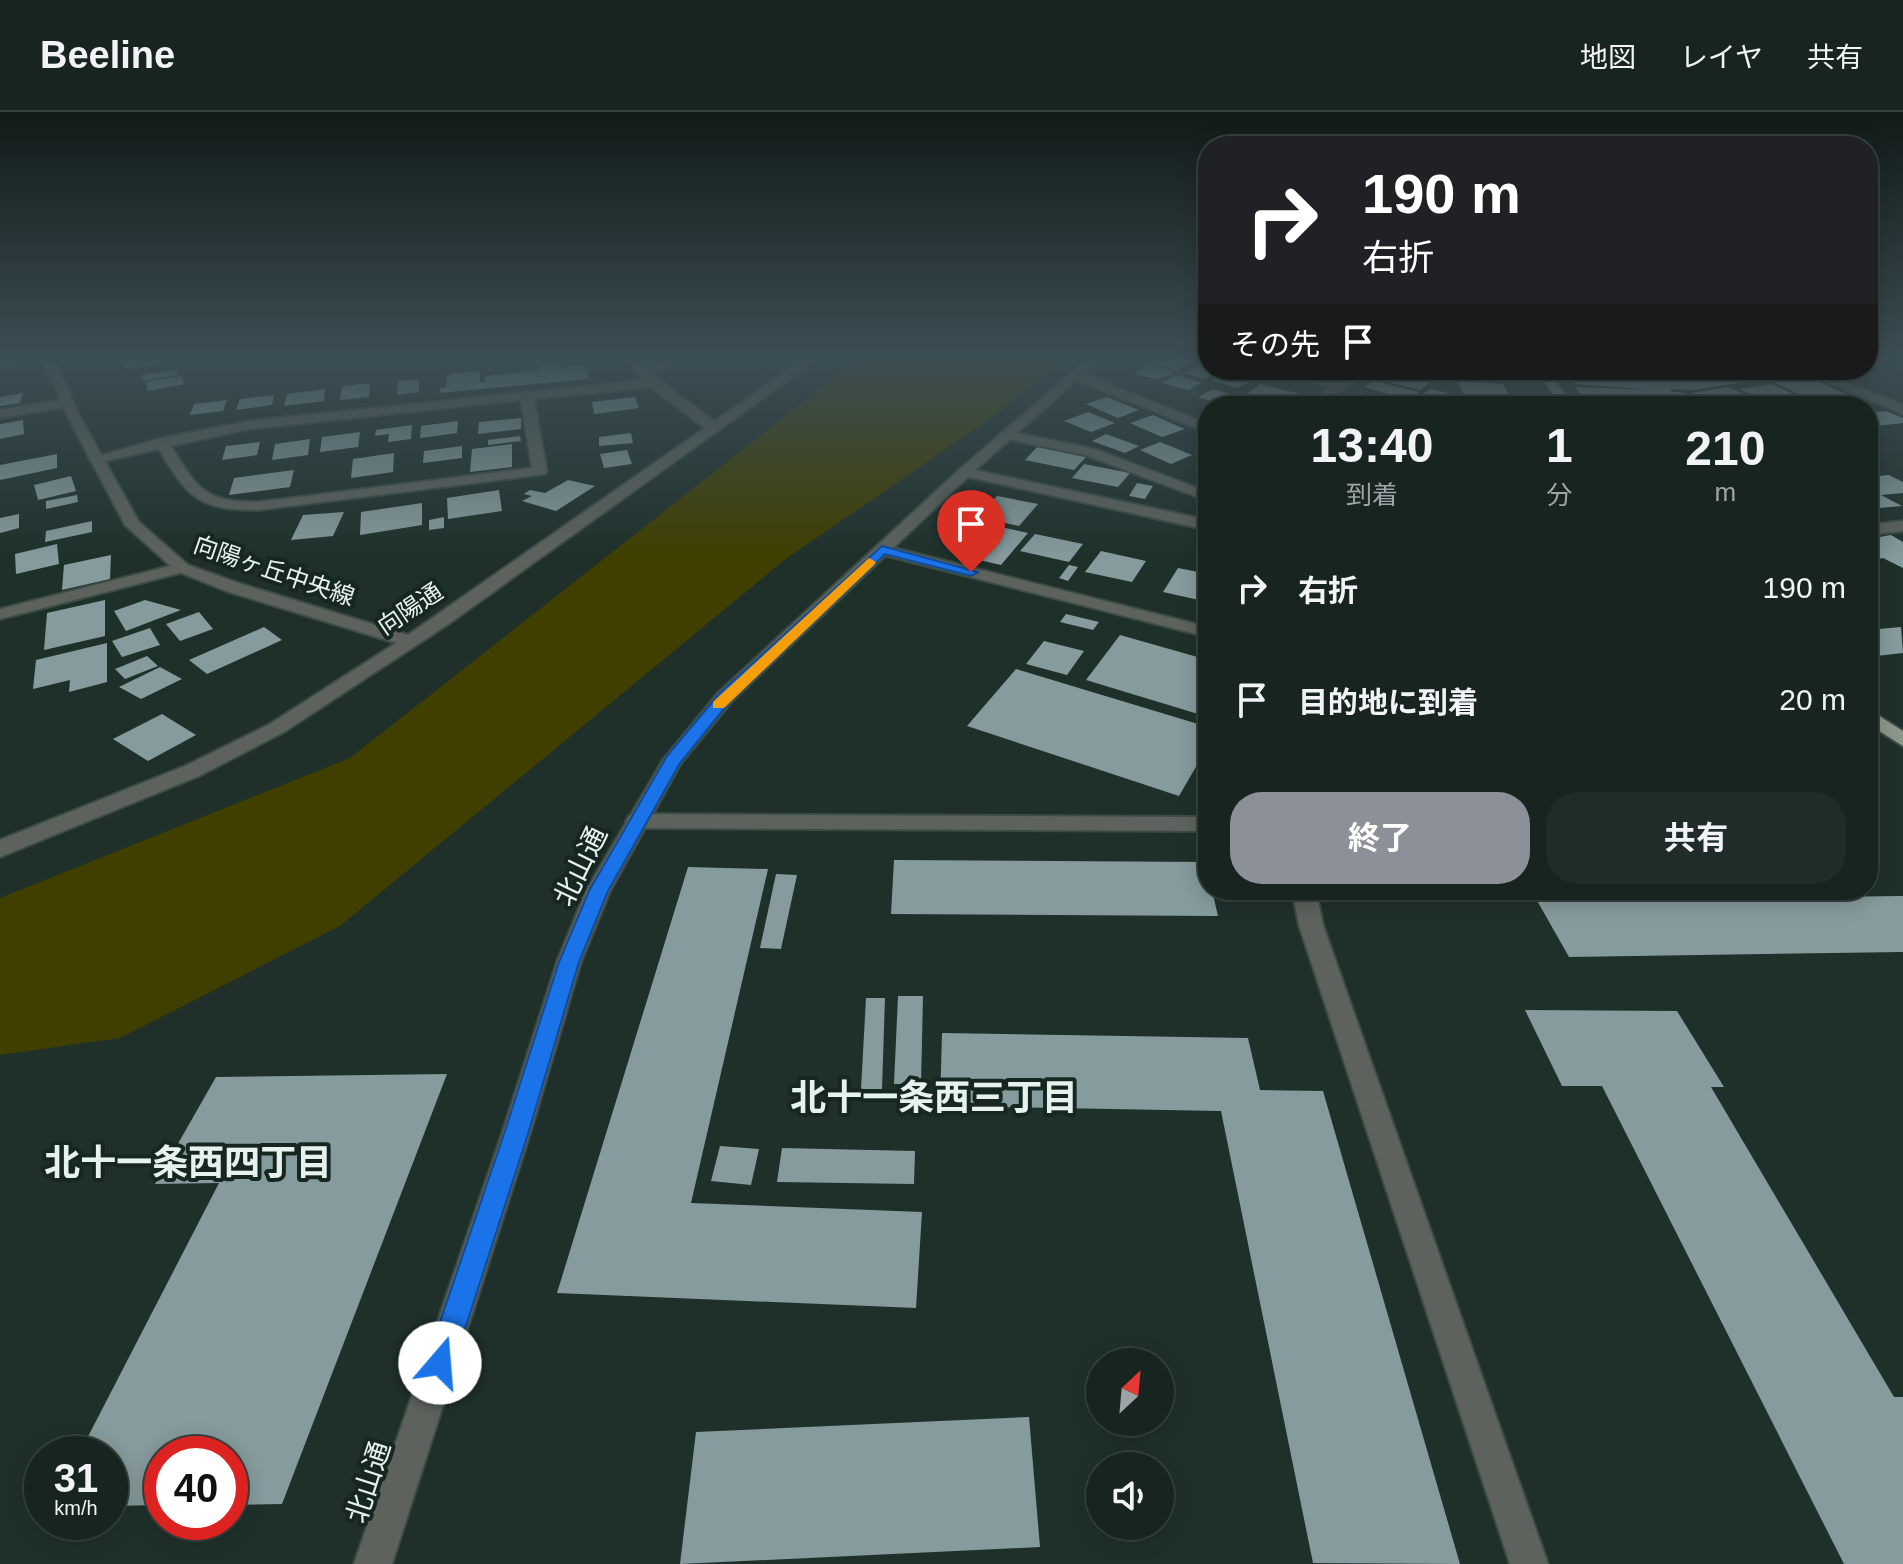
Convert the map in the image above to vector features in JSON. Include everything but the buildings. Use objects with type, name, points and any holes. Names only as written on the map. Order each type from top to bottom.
[{"type":"main road","points":[[1878,722],[1903,740]]},
{"type":"street","name":"向陽ヶ丘中央線","points":[[78,424],[133,525],[182,568],[232,587],[409,641]]},
{"type":"street","points":[[96,459],[162,442],[262,424]]},
{"type":"street","points":[[162,442],[191,490],[203,501],[226,506],[258,506],[540,471],[532,424]]},
{"type":"street","points":[[708,424],[714,428]]},
{"type":"street","name":"向陽通","points":[[0,849],[192,771],[277,728],[409,641],[720,424]]},
{"type":"street","name":"北山通","points":[[373,1564],[516,1134],[569,962],[598,891],[637,821],[673,760],[725,697],[1020,424]]},
{"type":"street","points":[[1007,435],[1089,452],[1198,493]]},
{"type":"street","points":[[965,472],[1198,523]]},
{"type":"street","points":[[1878,529],[1903,526]]},
{"type":"street","points":[[882,550],[1198,629]]},
{"type":"street","points":[[0,614],[182,568]]},
{"type":"street","points":[[637,821],[1198,824]]},
{"type":"street","points":[[1306,900],[1311,925],[1368,1083],[1529,1564]]},
{"type":"shaded area","points":[[776,424],[983,424],[787,558],[340,926],[120,1038],[0,1055],[0,898],[350,758]]},
{"type":"slow traffic","points":[[718,705],[869,562]]},
{"type":"district","name":"北十一条西三丁目","points":[[934,1097]]},
{"type":"district","name":"北十一条西四丁目","points":[[188,1162]]},
{"type":"route","points":[[440,1363],[569,962],[598,891],[673,760],[725,697],[882,550],[971,572]]}]
